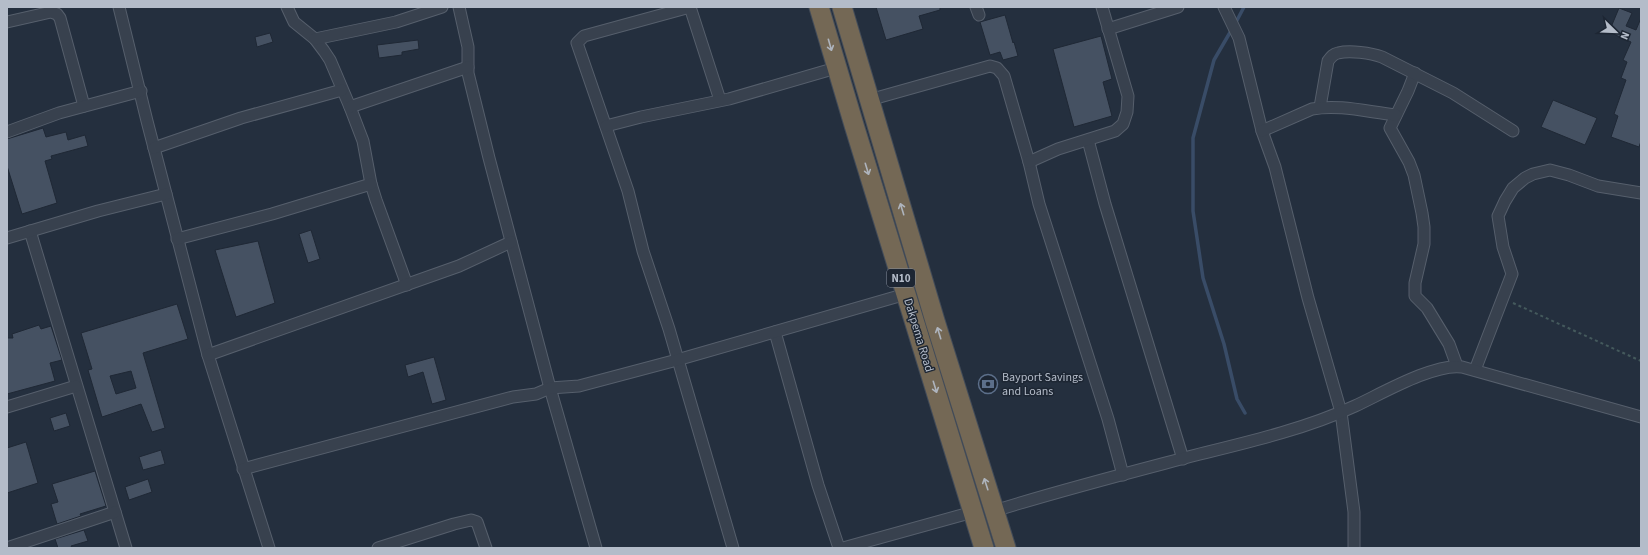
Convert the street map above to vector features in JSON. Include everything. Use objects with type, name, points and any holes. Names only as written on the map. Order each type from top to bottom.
[{"type":"highway","name":"Dakpema Road","points":[[819,7],[836,68],[984,548]]},
{"type":"highway","name":"Dakpema Road","points":[[842,7],[937,328],[1006,548]]},
{"type":"street","points":[[120,7],[177,239],[208,355],[269,548]]},
{"type":"street","points":[[287,7],[294,22],[315,39],[330,60],[363,141],[371,184],[390,242],[407,285]]},
{"type":"street","points":[[315,39],[396,22],[442,7]]},
{"type":"street","points":[[459,7],[468,47],[468,73],[550,388],[596,548]]},
{"type":"street","points":[[720,100],[690,7],[584,36],[576,43],[628,191],[643,251],[669,329],[733,548]]},
{"type":"street","points":[[1029,162],[1058,149],[1115,131],[1123,124],[1127,112],[1128,96],[1102,7]]},
{"type":"street","points":[[1108,29],[1178,7]]},
{"type":"street","points":[[1225,8],[1239,38],[1262,131],[1275,167],[1308,298],[1341,412],[1354,512],[1354,548]]},
{"type":"street","points":[[7,22],[51,12],[57,14],[60,18],[84,106]]},
{"type":"street","points":[[1320,107],[1328,61],[1333,55],[1338,53],[1372,54],[1382,57],[1453,93],[1513,131]]},
{"type":"street","points":[[869,100],[990,66],[997,68],[1004,76],[1029,162],[1039,204],[1108,419],[1123,475]]},
{"type":"street","points":[[350,107],[468,67]]},
{"type":"street","points":[[606,126],[720,100],[836,68]]},
{"type":"street","points":[[1415,73],[1408,91],[1390,127],[1390,131],[1409,162],[1414,175],[1424,227],[1424,244],[1415,284],[1415,296],[1427,308],[1449,344],[1457,366]]},
{"type":"street","points":[[154,148],[241,118],[342,90]]},
{"type":"street","points":[[7,132],[84,106],[141,91]]},
{"type":"street","points":[[1262,131],[1312,109],[1320,107],[1396,115]]},
{"type":"street","points":[[1088,140],[1105,204],[1183,459]]},
{"type":"street","points":[[1475,370],[1512,272],[1503,247],[1498,224],[1498,216],[1509,194],[1525,178],[1533,174],[1550,170],[1569,175],[1598,186],[1641,194]]},
{"type":"street","points":[[177,239],[272,214],[371,184]]},
{"type":"street","points":[[7,238],[98,211],[166,194]]},
{"type":"street","points":[[30,231],[126,548]]},
{"type":"street","points":[[208,355],[459,266],[511,242]]},
{"type":"street","points":[[243,469],[506,399],[536,394],[550,388],[579,386],[677,360],[906,294]]},
{"type":"street","points":[[775,332],[818,485],[839,548]]},
{"type":"street","points":[[994,511],[1058,491],[1183,459],[1293,428],[1341,412],[1434,371],[1457,366],[1641,417]]},
{"type":"street","points":[[7,407],[76,386]]},
{"type":"street","points":[[7,548],[115,512]]},
{"type":"street","points":[[843,548],[973,512]]},
{"type":"street","points":[[378,548],[471,520],[477,522],[486,548]]},
{"type":"path","points":[[1503,298],[1641,361]]},
{"type":"building","points":[[876,7],[940,7],[940,10],[919,16],[923,29],[886,40]]},
{"type":"building","points":[[1619,8],[1632,13],[1626,26],[1636,30],[1641,18],[1641,141],[1639,147],[1611,137],[1618,116],[1614,114],[1626,80],[1621,78],[1627,62],[1623,60],[1631,42],[1609,32]]},
{"type":"building","points":[[1005,15],[1018,56],[1003,60],[1000,52],[990,55],[980,22]]},
{"type":"building","points":[[270,33],[273,42],[257,47],[255,37]]},
{"type":"building","points":[[1101,36],[1112,79],[1103,82],[1112,116],[1074,127],[1053,49]]},
{"type":"building","points":[[418,40],[419,49],[402,52],[402,55],[379,58],[377,45]]},
{"type":"building","points":[[1553,100],[1597,118],[1585,145],[1541,127]]},
{"type":"building","points":[[43,128],[46,137],[66,132],[68,140],[85,135],[88,146],[51,156],[52,159],[45,161],[57,203],[22,214],[7,166],[7,139]]},
{"type":"building","points":[[311,230],[320,259],[308,263],[299,234]]},
{"type":"building","points":[[258,241],[275,303],[236,317],[215,250]]},
{"type":"building","points":[[177,304],[188,339],[143,353],[165,428],[152,432],[141,404],[102,417],[88,370],[92,369],[81,333]],"holes":[[[131,371],[136,388],[116,394],[110,376]]]},
{"type":"building","points":[[39,325],[41,329],[51,326],[62,360],[50,363],[55,381],[7,394],[7,338],[13,338],[12,334]]},
{"type":"building","points":[[434,357],[446,400],[432,404],[423,372],[408,377],[405,365]]},
{"type":"building","points":[[66,413],[70,426],[54,431],[50,418]]},
{"type":"building","points":[[26,442],[38,483],[7,493],[7,448]]},
{"type":"building","points":[[161,450],[165,464],[143,470],[139,457]]},
{"type":"building","points":[[95,471],[106,506],[80,514],[81,516],[57,524],[51,504],[58,502],[52,484]]},
{"type":"building","points":[[148,479],[152,492],[129,500],[125,487]]},
{"type":"building","points":[[84,530],[88,541],[71,546],[72,548],[58,548],[55,539]]},
{"type":"waterway","points":[[1235,24],[1244,7]]},
{"type":"waterway","points":[[1232,29],[1214,60],[1193,138],[1193,211],[1203,278],[1224,344],[1237,399],[1245,413]]},
{"type":"place","name":"Bayport Savings and Loans","points":[[988,384]]}]
